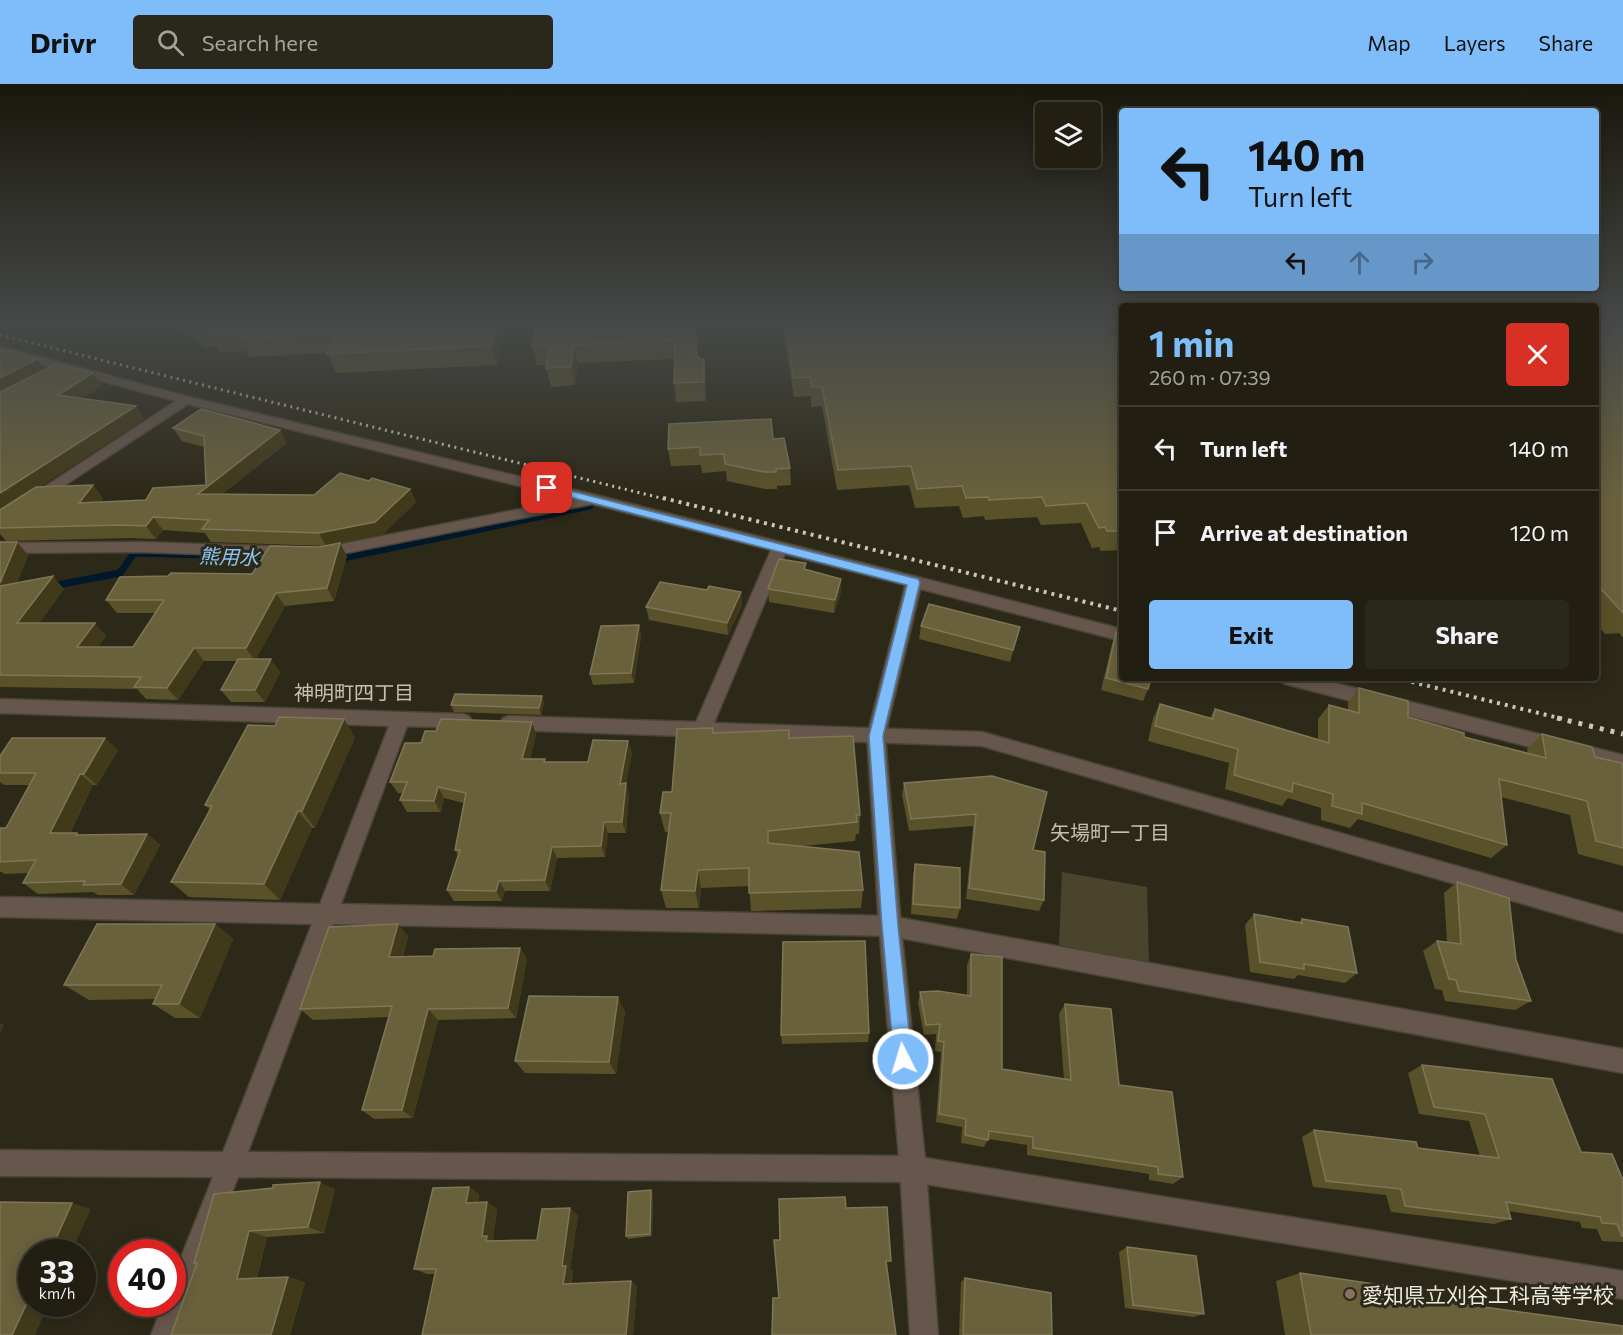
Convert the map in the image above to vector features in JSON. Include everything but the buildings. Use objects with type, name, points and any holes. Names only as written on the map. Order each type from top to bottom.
[{"type":"street","points":[[120,381],[186,400],[592,499],[1119,634]]},
{"type":"street","points":[[0,523],[186,400]]},
{"type":"street","points":[[0,548],[140,548],[326,553],[592,499]]},
{"type":"street","points":[[702,729],[780,547]]},
{"type":"street","points":[[914,582],[876,736],[890,926],[914,1169],[924,1335]]},
{"type":"street","points":[[1301,681],[1623,764]]},
{"type":"street","points":[[0,706],[982,739],[1623,923]]},
{"type":"street","points":[[165,1335],[401,719]]},
{"type":"street","points":[[0,907],[890,926],[1623,1061]]},
{"type":"street","points":[[0,1162],[230,1166],[914,1169],[1623,1285]]},
{"type":"shaded area","points":[[1062,872],[1147,887],[1149,963],[1059,945]]},
{"type":"waterway","name":"熊用水","points":[[338,559],[590,506]]},
{"type":"waterway","name":"熊用水","points":[[52,586],[120,573],[134,553],[272,557]]},
{"type":"railway","points":[[188,381],[669,500]]},
{"type":"railway","points":[[663,498],[1119,610]]},
{"type":"railway","points":[[1408,681],[1563,719]]},
{"type":"railway","points":[[1557,718],[1623,734]]},
{"type":"place","name":"愛知県立刈谷工科高等学校","points":[[1350,1294]]},
{"type":"district","name":"神明町四丁目","points":[[354,692]]},
{"type":"district","name":"矢場町一丁目","points":[[1110,832]]},
{"type":"route","points":[[547,488],[914,582],[876,736],[890,926],[903,1059]]}]
